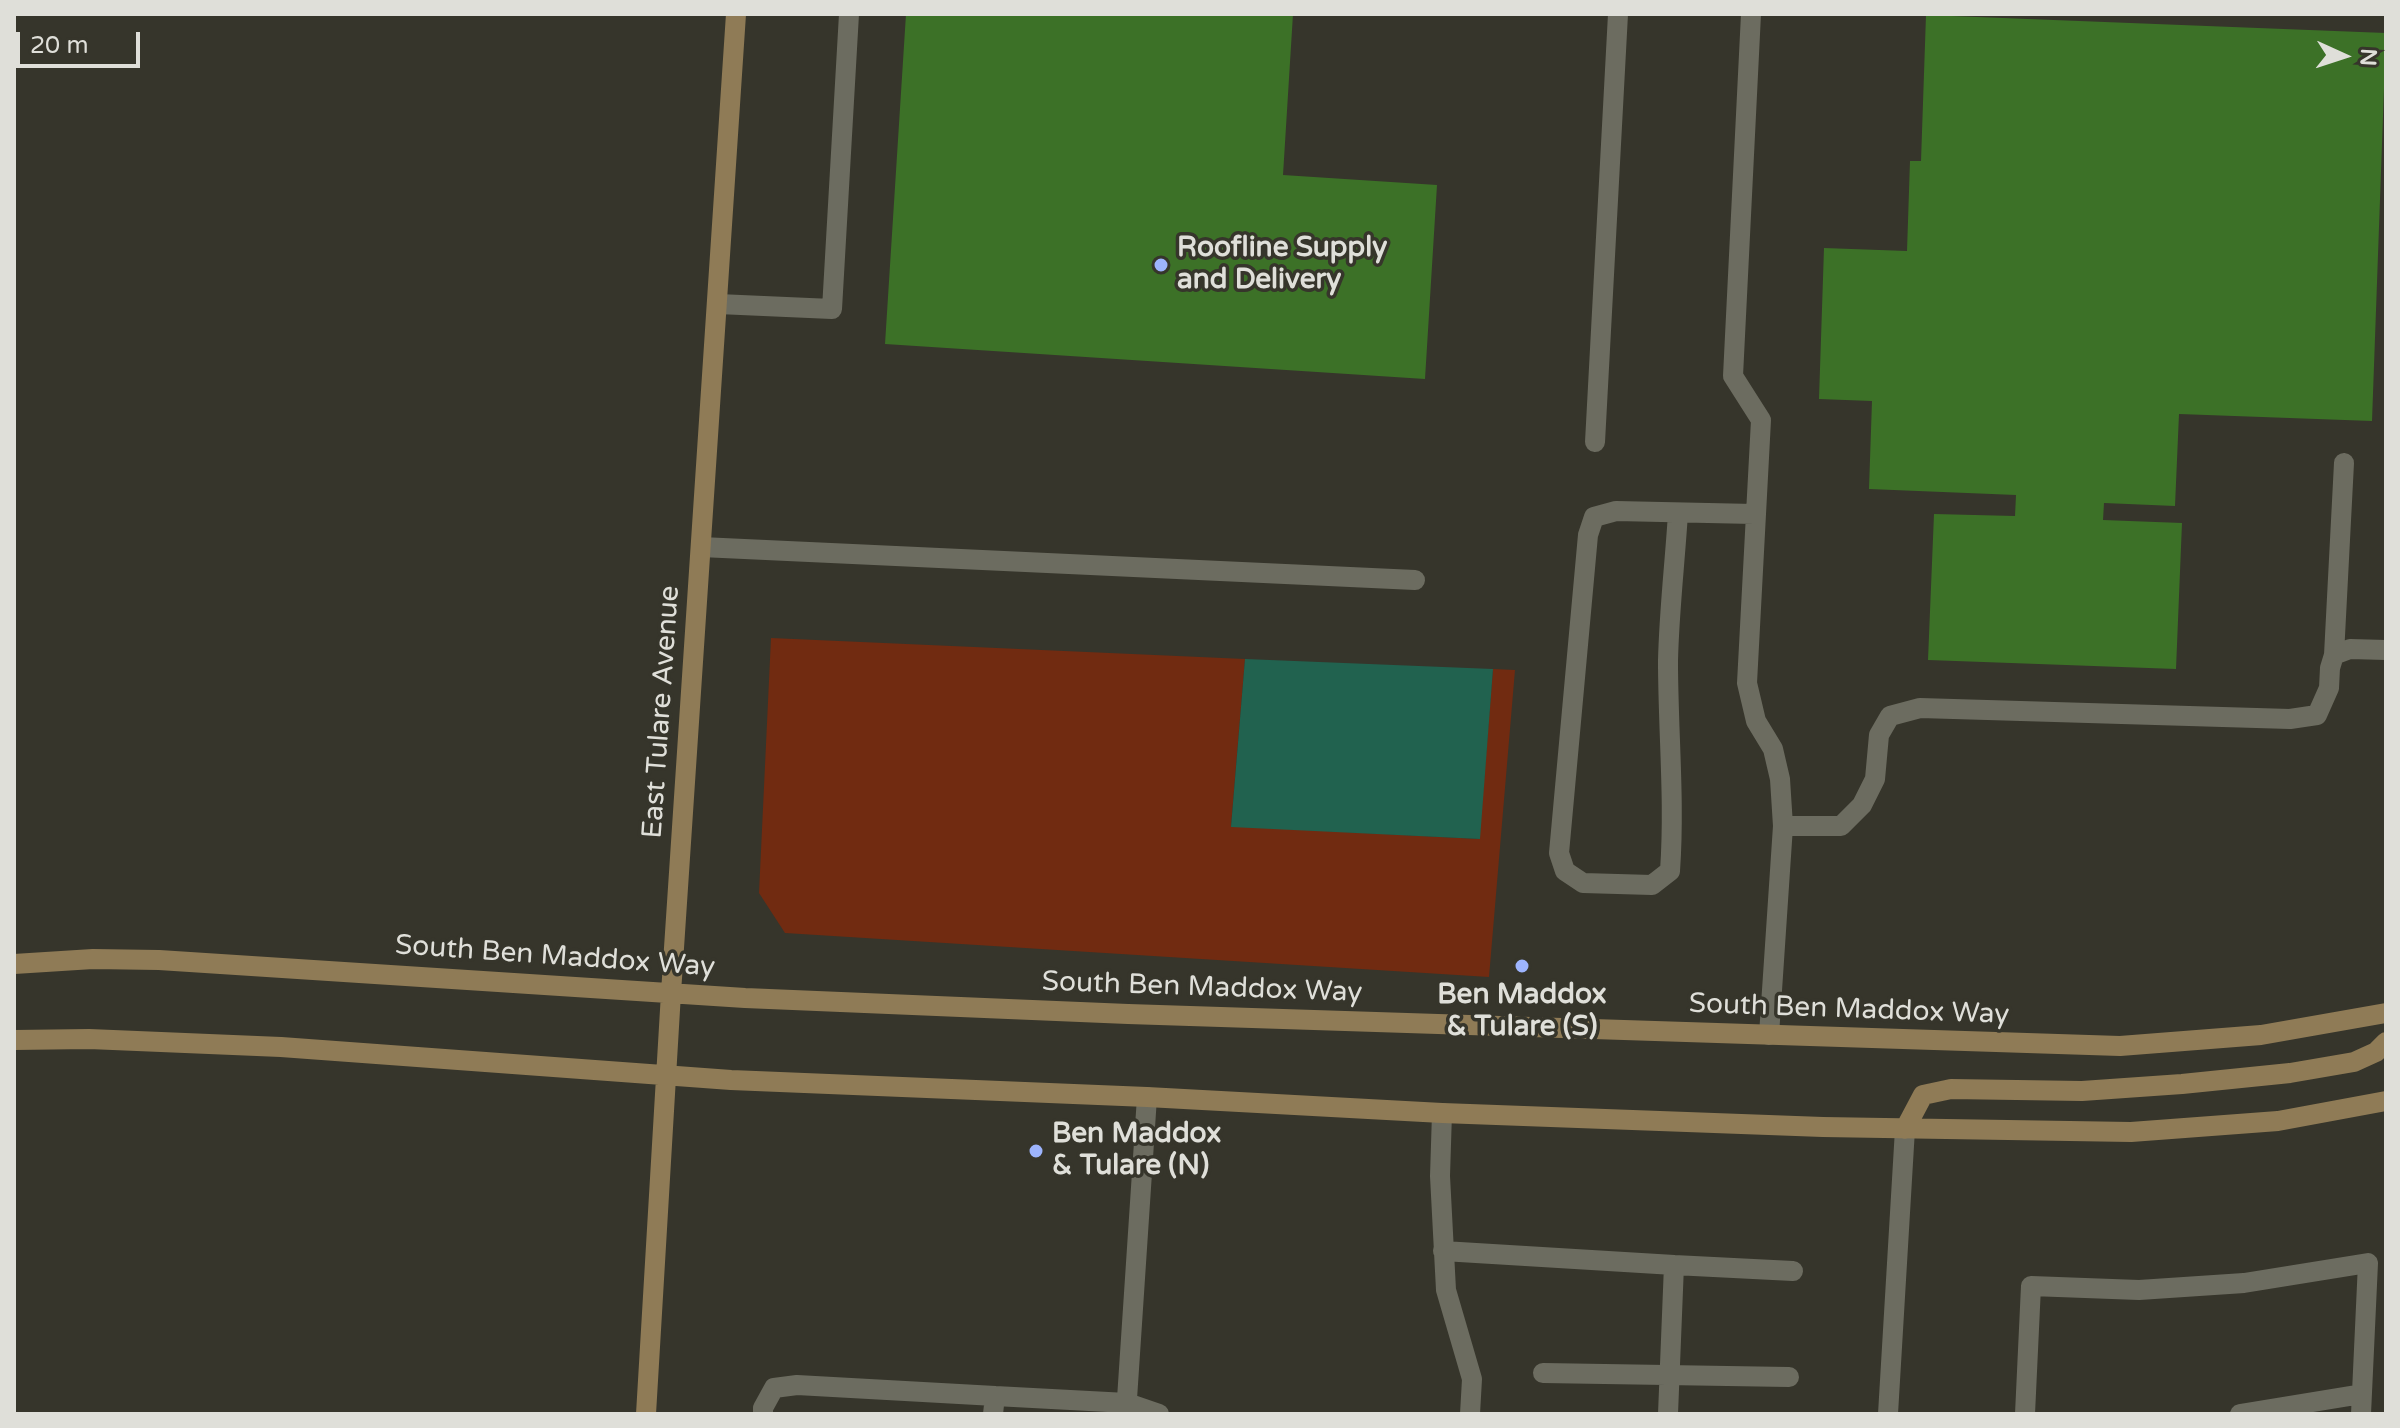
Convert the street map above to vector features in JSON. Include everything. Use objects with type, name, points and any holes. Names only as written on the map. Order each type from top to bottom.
[{"type":"main road","name":"East Tulare Avenue","points":[[646,1414],[736,14]]},
{"type":"main road","name":"South Ben Maddox Way","points":[[14,964],[93,959],[159,960],[735,998],[2120,1046],[2261,1035],[2386,1013]]},
{"type":"main road","points":[[14,1040],[89,1039],[281,1047],[731,1080],[1442,1113],[1905,1129],[2131,1132],[2278,1121],[2386,1101]]},
{"type":"main road","points":[[1905,1129],[1923,1095],[1951,1089],[2082,1091],[2290,1073],[2354,1062],[2376,1052],[2386,1042]]},
{"type":"lane","points":[[718,304],[832,309],[849,14]]},
{"type":"lane","points":[[1595,442],[1618,14]]},
{"type":"lane","points":[[1751,14],[1733,376],[1761,420],[1747,683],[1756,721],[1773,749],[1780,779],[1783,826],[1769,1035]]},
{"type":"lane","points":[[1783,826],[1841,826],[1862,805],[1875,779],[1879,735],[1890,716],[1920,708],[2290,719],[2317,715],[2329,688],[2334,655],[2344,463]]},
{"type":"lane","points":[[1678,513],[1668,657],[1673,827],[1670,871],[1652,885],[1583,883],[1565,871],[1559,853],[1588,535],[1594,517],[1616,511],[1754,514]]},
{"type":"lane","points":[[701,547],[1415,580]]},
{"type":"lane","points":[[2334,655],[2350,649],[2386,650]]},
{"type":"lane","points":[[1126,1408],[1147,1097]]},
{"type":"lane","points":[[1442,1113],[1440,1176],[1446,1290],[1472,1379],[1470,1414]]},
{"type":"lane","points":[[1888,1414],[1905,1129]]},
{"type":"lane","points":[[1443,1251],[1793,1271]]},
{"type":"lane","points":[[2025,1414],[2031,1286],[2139,1290],[2244,1283],[2368,1263],[2361,1404],[2240,1414]]},
{"type":"lane","points":[[1668,1414],[1674,1265]]},
{"type":"lane","points":[[1543,1373],[1789,1377]]},
{"type":"lane","points":[[763,1414],[774,1388],[797,1385],[994,1405],[1126,1408],[1159,1414]]},
{"type":"shaded area","points":[[771,638],[1245,659],[1231,826],[1479,839],[1493,669],[1515,670],[1489,977],[785,933],[759,893]]},
{"type":"shaded area","points":[[1245,659],[1493,669],[1480,839],[1231,827]]},
{"type":"building","name":"Roofline Supply and Delivery","points":[[906,14],[1293,14],[1283,175],[1437,185],[1425,379],[885,344]]},
{"type":"building","points":[[1926,15],[2386,33],[2372,421],[2179,414],[2175,506],[2104,503],[2103,520],[2182,523],[2176,669],[1928,660],[1934,514],[2015,516],[2016,495],[1869,489],[1872,401],[1819,399],[1824,248],[1907,251],[1910,161],[1921,161]]},
{"type":"place","name":"Roofline Supply and Delivery","points":[[1161,265]]},
{"type":"place","name":"Ben Maddox & Tulare (S)","points":[[1522,966]]},
{"type":"place","name":"Ben Maddox & Tulare (N)","points":[[1036,1151]]}]
